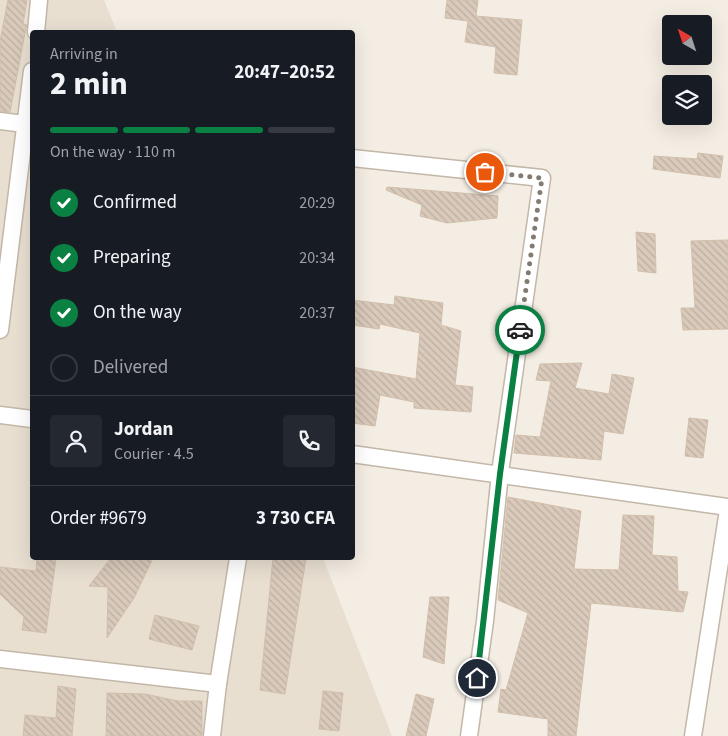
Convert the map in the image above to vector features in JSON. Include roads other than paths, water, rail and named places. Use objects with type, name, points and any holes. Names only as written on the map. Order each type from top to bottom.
[{"type":"street","points":[[36,30],[39,0]]},
{"type":"street","points":[[0,121],[30,124],[0,330]]},
{"type":"street","points":[[355,158],[542,178],[500,474],[485,621],[469,736]]},
{"type":"street","points":[[0,416],[30,419]]},
{"type":"street","points":[[355,454],[500,474],[728,509],[693,736]]},
{"type":"street","points":[[212,736],[218,684],[238,560]]},
{"type":"street","points":[[0,659],[218,684]]}]
